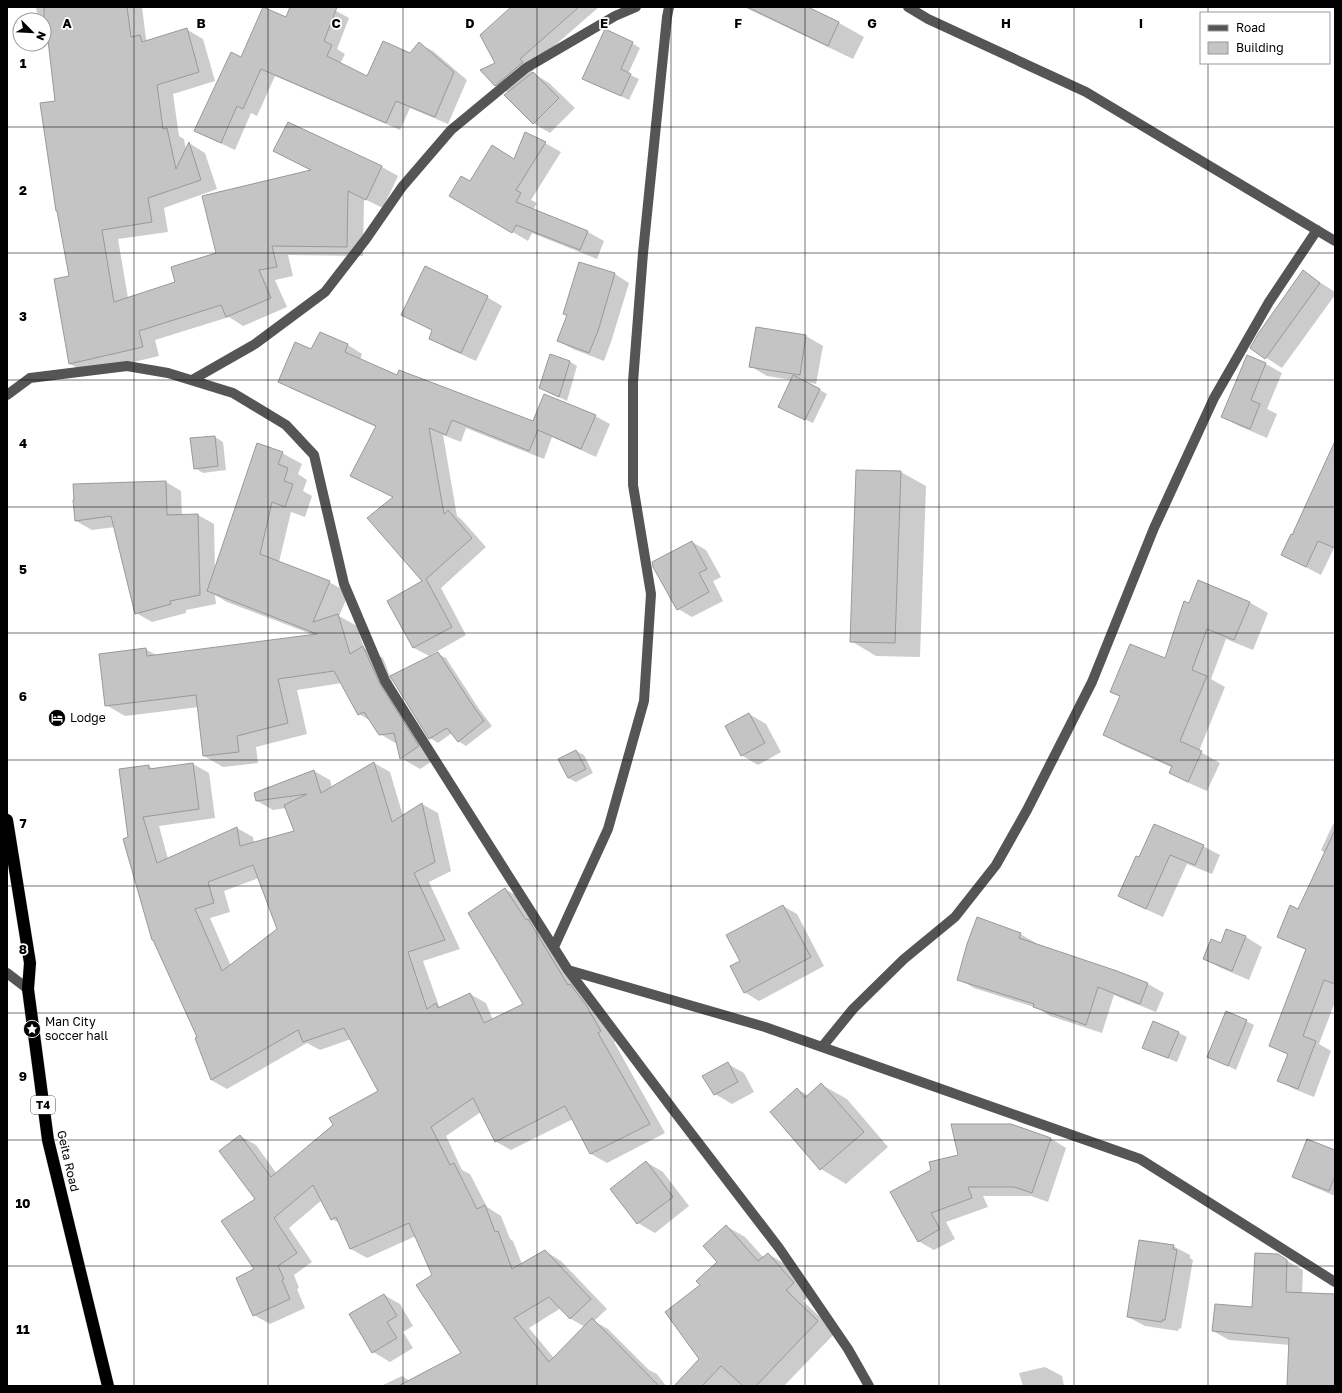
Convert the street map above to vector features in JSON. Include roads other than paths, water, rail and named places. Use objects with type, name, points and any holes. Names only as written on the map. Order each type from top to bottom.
[{"type":"highway","name":"Geita Road","points":[[7,820],[30,963],[28,989],[48,1140],[108,1386]]},
{"type":"street","points":[[192,380],[255,344],[325,292],[366,239],[402,187],[451,130],[526,68],[615,16],[636,7]]},
{"type":"street","points":[[554,947],[608,829],[644,701],[651,594],[633,485],[633,382],[643,253],[669,7]]},
{"type":"street","points":[[908,7],[928,19],[1086,92],[1335,241]]},
{"type":"street","points":[[822,1047],[853,1009],[904,959],[955,917],[996,864],[1027,810],[1092,682],[1154,528],[1214,398],[1269,302],[1317,230]]},
{"type":"street","points":[[7,395],[30,378],[127,366],[168,373],[233,394],[286,425],[314,455],[344,584],[385,681],[568,970],[678,1118],[779,1248],[848,1350],[869,1386]]},
{"type":"street","points":[[568,970],[765,1027],[1140,1159],[1335,1282]]},
{"type":"street","points":[[7,973],[28,989]]},
{"type":"place","name":"Lodge","points":[[57,718]]},
{"type":"place","name":"Man City soccer hall","points":[[32,1029]]}]
